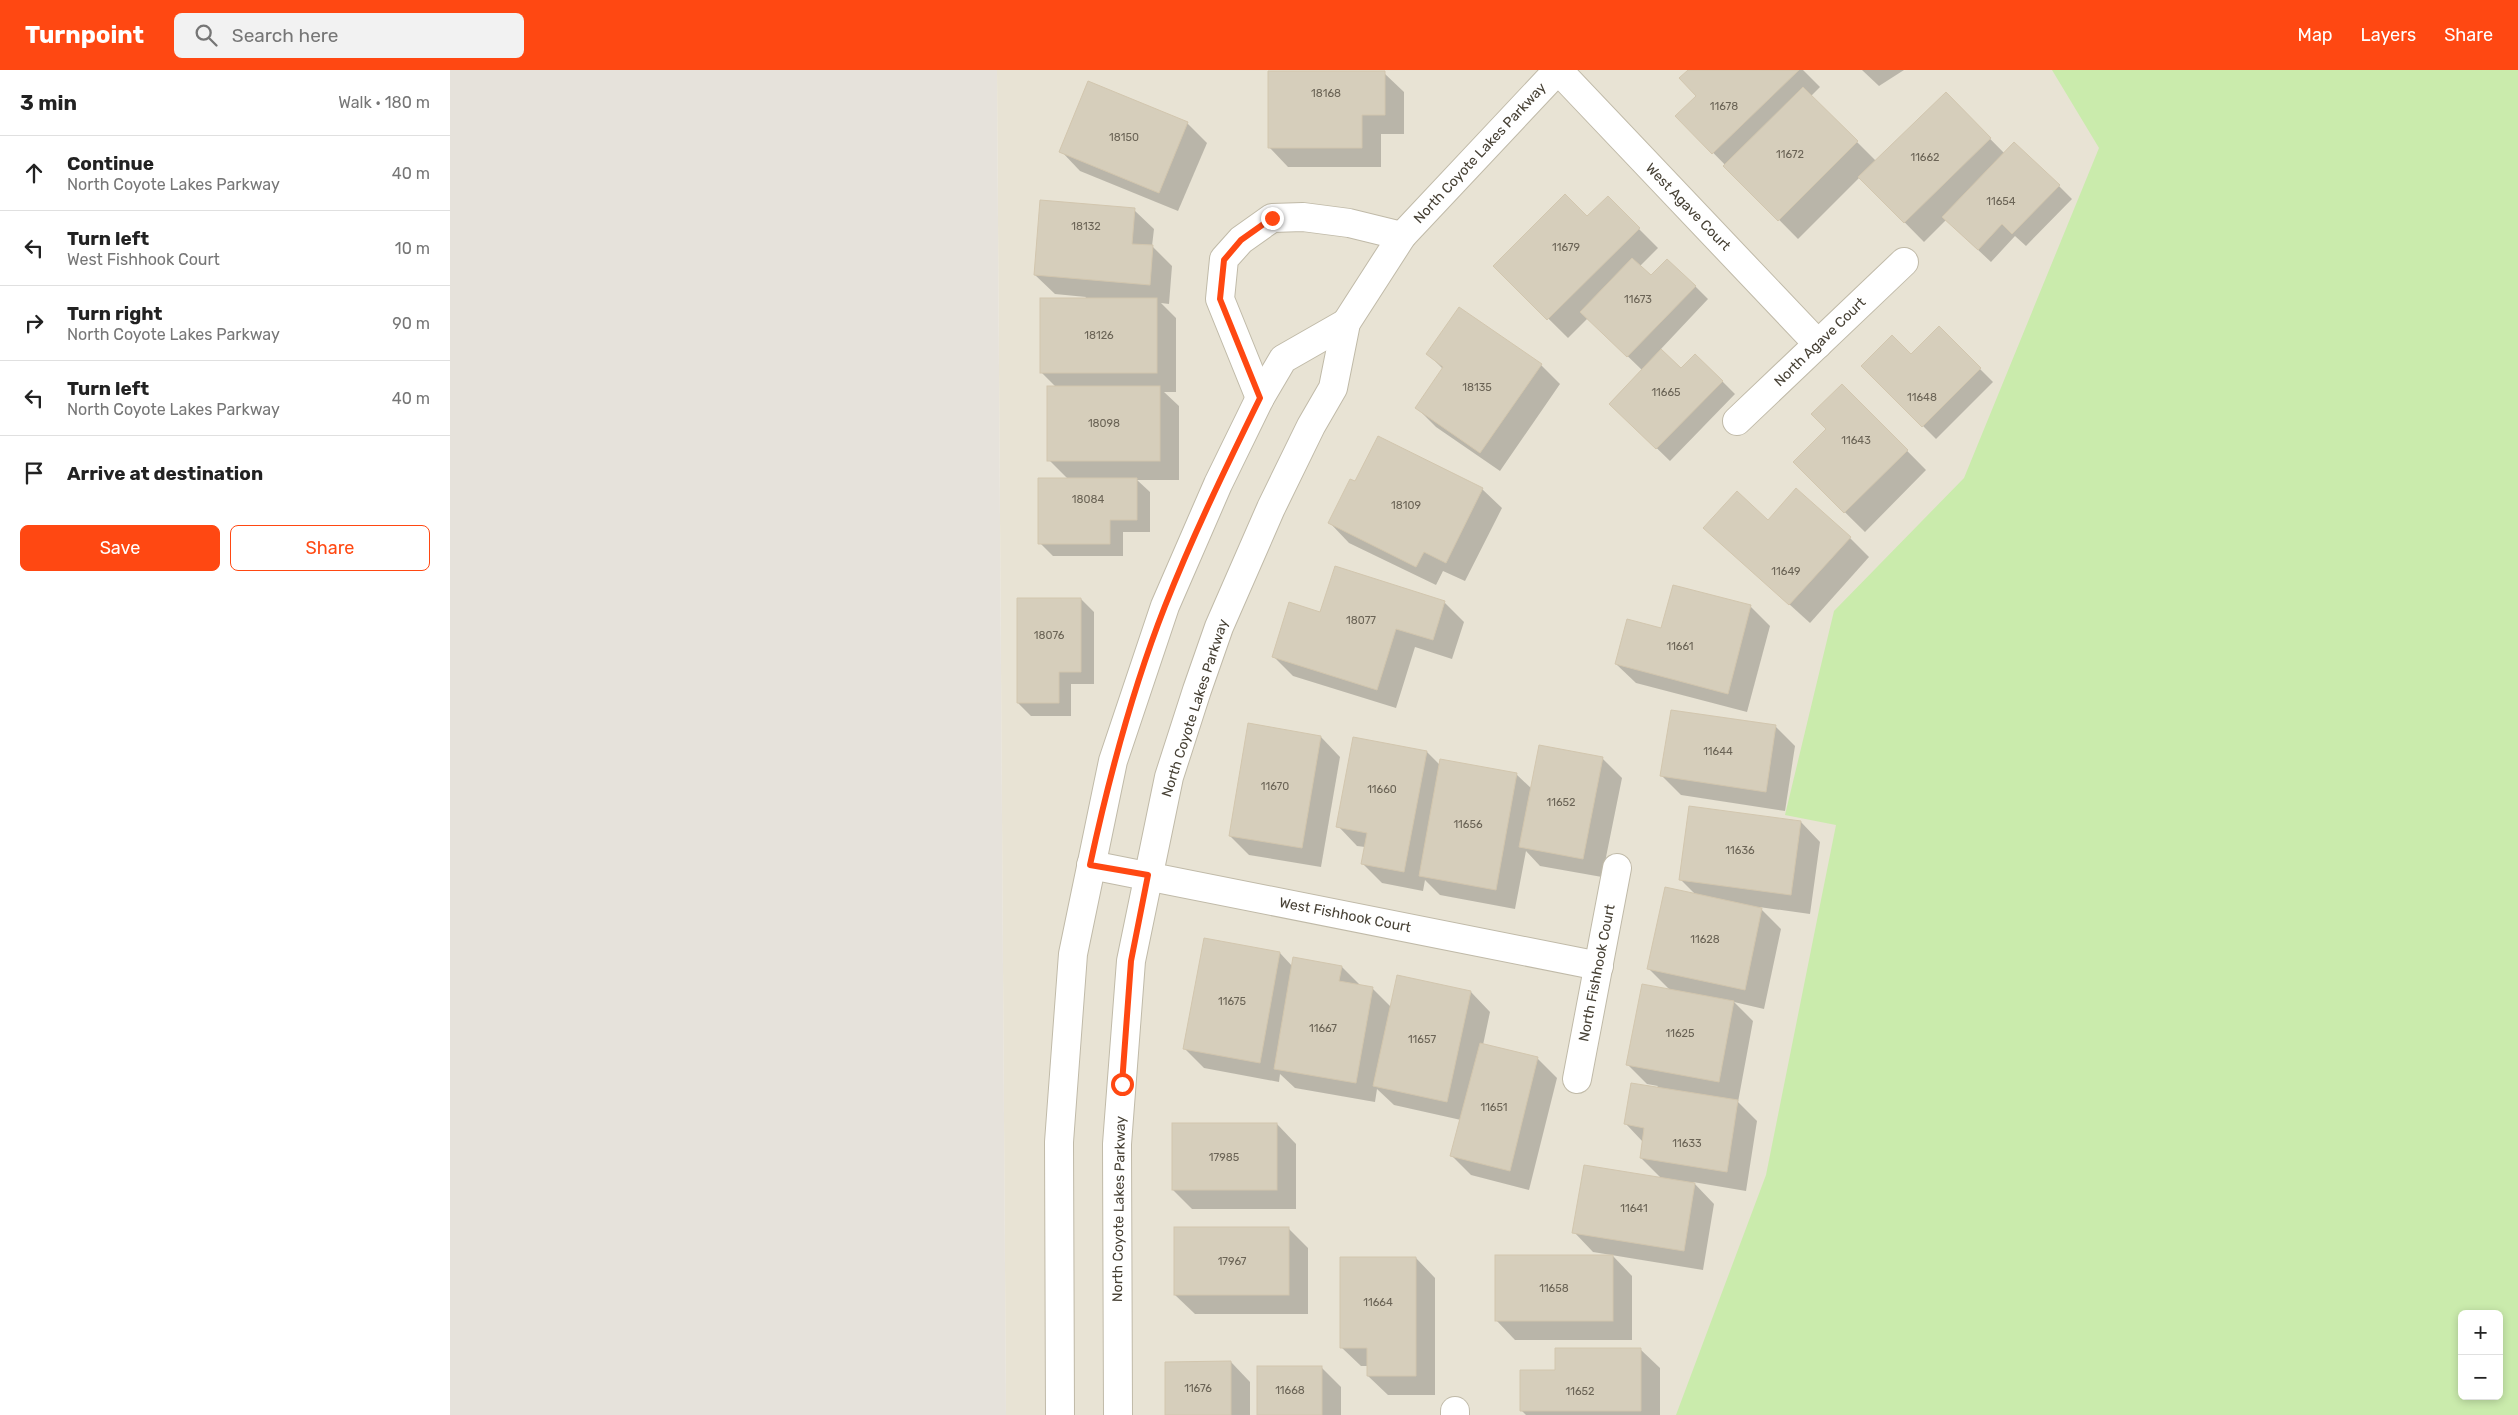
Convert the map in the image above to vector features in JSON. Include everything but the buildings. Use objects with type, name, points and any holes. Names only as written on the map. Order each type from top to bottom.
[{"type":"street","name":"North Coyote Lakes Parkway","points":[[1118,1415],[1117,1144],[1131,961],[1169,777],[1219,627],[1271,508],[1311,426],[1333,388],[1346,323],[1402,236],[1558,70]]},
{"type":"street","name":"West Agave Court","points":[[1558,70],[1818,344]]},
{"type":"street","points":[[1260,398],[1220,299],[1224,260],[1241,240],[1272,218],[1303,217],[1348,223],[1402,236]]},
{"type":"street","name":"North Agave Court","points":[[1737,421],[1904,262]]},
{"type":"street","name":"North Coyote Lakes Parkway","points":[[1060,1415],[1058,1142],[1074,954],[1090,865],[1114,761],[1165,606],[1218,484],[1260,398],[1283,359],[1346,323]]},
{"type":"street","name":"West Fishhook Court","points":[[1090,865],[1599,966]]},
{"type":"street","name":"North Fishhook Court","points":[[1577,1078],[1617,868]]},
{"type":"shaded area","points":[[450,70],[997,70],[1006,1415],[450,1415]]},
{"type":"shaded area","points":[[997,70],[2518,70],[2518,1415],[1006,1415]]},
{"type":"green space","points":[[2052,70],[2518,70],[2518,1415],[1676,1415],[1766,1175],[1836,825],[1785,815],[1834,611],[1964,478],[2099,148]]},
{"type":"route","points":[[1122,1084],[1131,961],[1148,875],[1090,865],[1114,761],[1165,606],[1218,484],[1260,398],[1220,299],[1224,260],[1241,240],[1272,218]]}]
